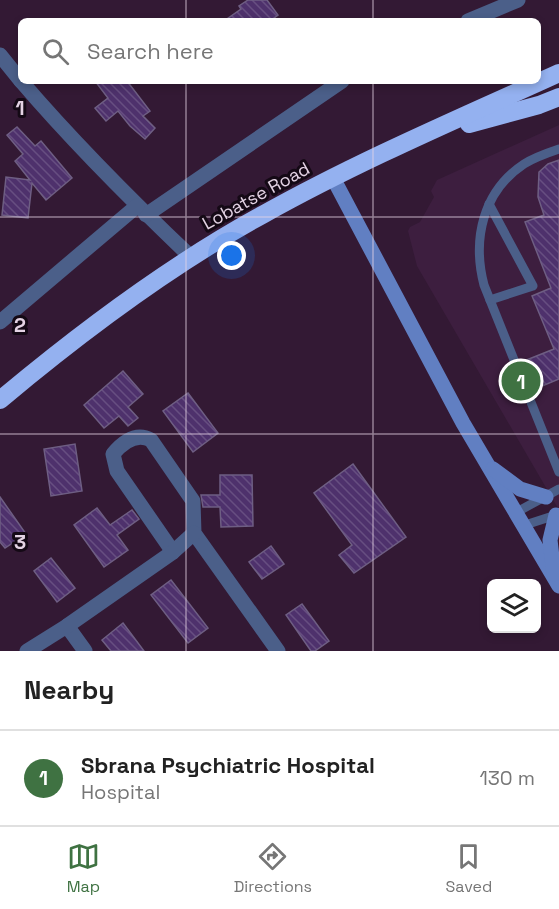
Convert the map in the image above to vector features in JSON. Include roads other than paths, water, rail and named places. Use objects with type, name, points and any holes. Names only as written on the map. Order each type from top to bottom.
[{"type":"highway","name":"Lobatse Road","points":[[541,80],[559,72]]},
{"type":"highway","name":"Lobatse Road","points":[[0,400],[97,323],[192,258],[261,215],[333,177],[534,84]]},
{"type":"highway","points":[[419,138],[539,105],[559,97]]},
{"type":"street","points":[[475,18],[518,0]]},
{"type":"street","points":[[0,55],[18,77]]},
{"type":"street","points":[[24,84],[48,113],[192,258]]},
{"type":"street","points":[[0,322],[142,210],[337,84]]},
{"type":"street","points":[[333,177],[486,464],[557,583]]},
{"type":"street","points":[[173,552],[117,471],[113,454],[120,445],[133,438],[144,436],[155,445],[193,501],[194,533],[278,651]]},
{"type":"street","points":[[486,464],[520,489],[546,497]]},
{"type":"street","points":[[557,583],[550,540],[558,515]]},
{"type":"street","points":[[27,651],[68,626],[173,552],[194,533]]},
{"type":"street","points":[[68,626],[85,651]]},
{"type":"lane","points":[[559,149],[531,160],[501,184],[489,204],[481,225],[478,255],[482,277],[490,300],[559,472]]},
{"type":"lane","points":[[489,204],[533,286],[490,300]]},
{"type":"lane","points":[[519,520],[559,489]]},
{"type":"lane","points":[[519,520],[558,515]]},
{"type":"place","name":"Sbrana Psychiatric Hospital","points":[[521,381]]}]
